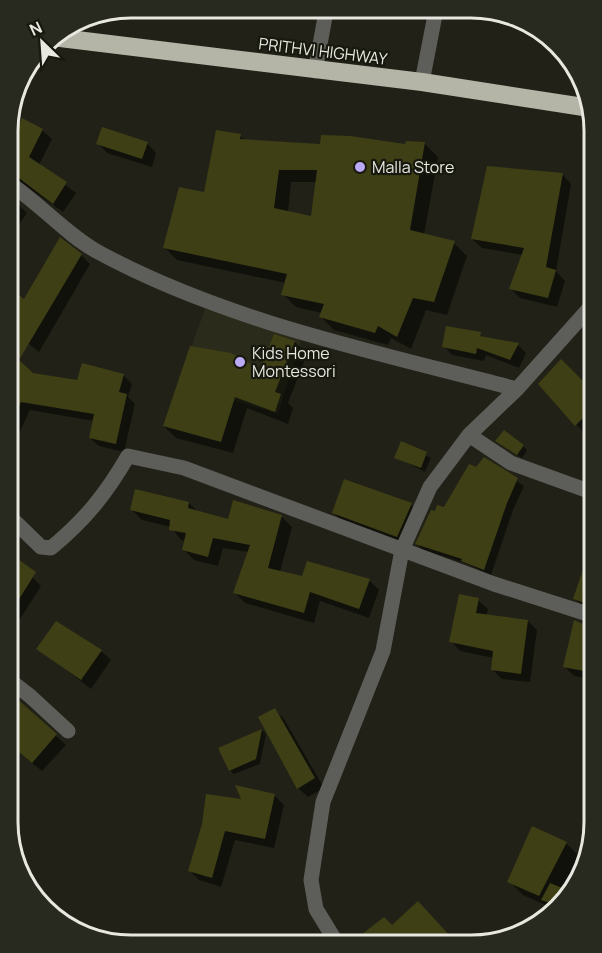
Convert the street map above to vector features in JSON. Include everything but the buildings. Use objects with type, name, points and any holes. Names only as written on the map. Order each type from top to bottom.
[{"type":"highway","name":"PRITHVI HIGHWAY","points":[[72,40],[315,71],[422,82],[581,107]]},
{"type":"street","points":[[315,71],[325,18]]},
{"type":"street","points":[[422,82],[434,18]]},
{"type":"street","points":[[18,190],[96,251],[196,299],[344,343],[517,389]]},
{"type":"street","points":[[332,935],[316,909],[311,880],[323,802],[383,651],[402,550],[430,487],[469,435],[517,389],[584,314]]},
{"type":"street","points":[[469,435],[511,463],[584,489]]},
{"type":"street","points":[[18,527],[41,546],[51,548],[75,528],[107,493],[128,456],[184,468],[494,584],[584,613]]},
{"type":"street","points":[[18,687],[68,731]]},
{"type":"shaded area","name":"Kids Home Montessori","points":[[205,309],[301,340],[278,414],[178,383]]},
{"type":"place","name":"Malla Store","points":[[360,167]]},
{"type":"place","name":"Kids Home Montessori","points":[[240,362]]}]
